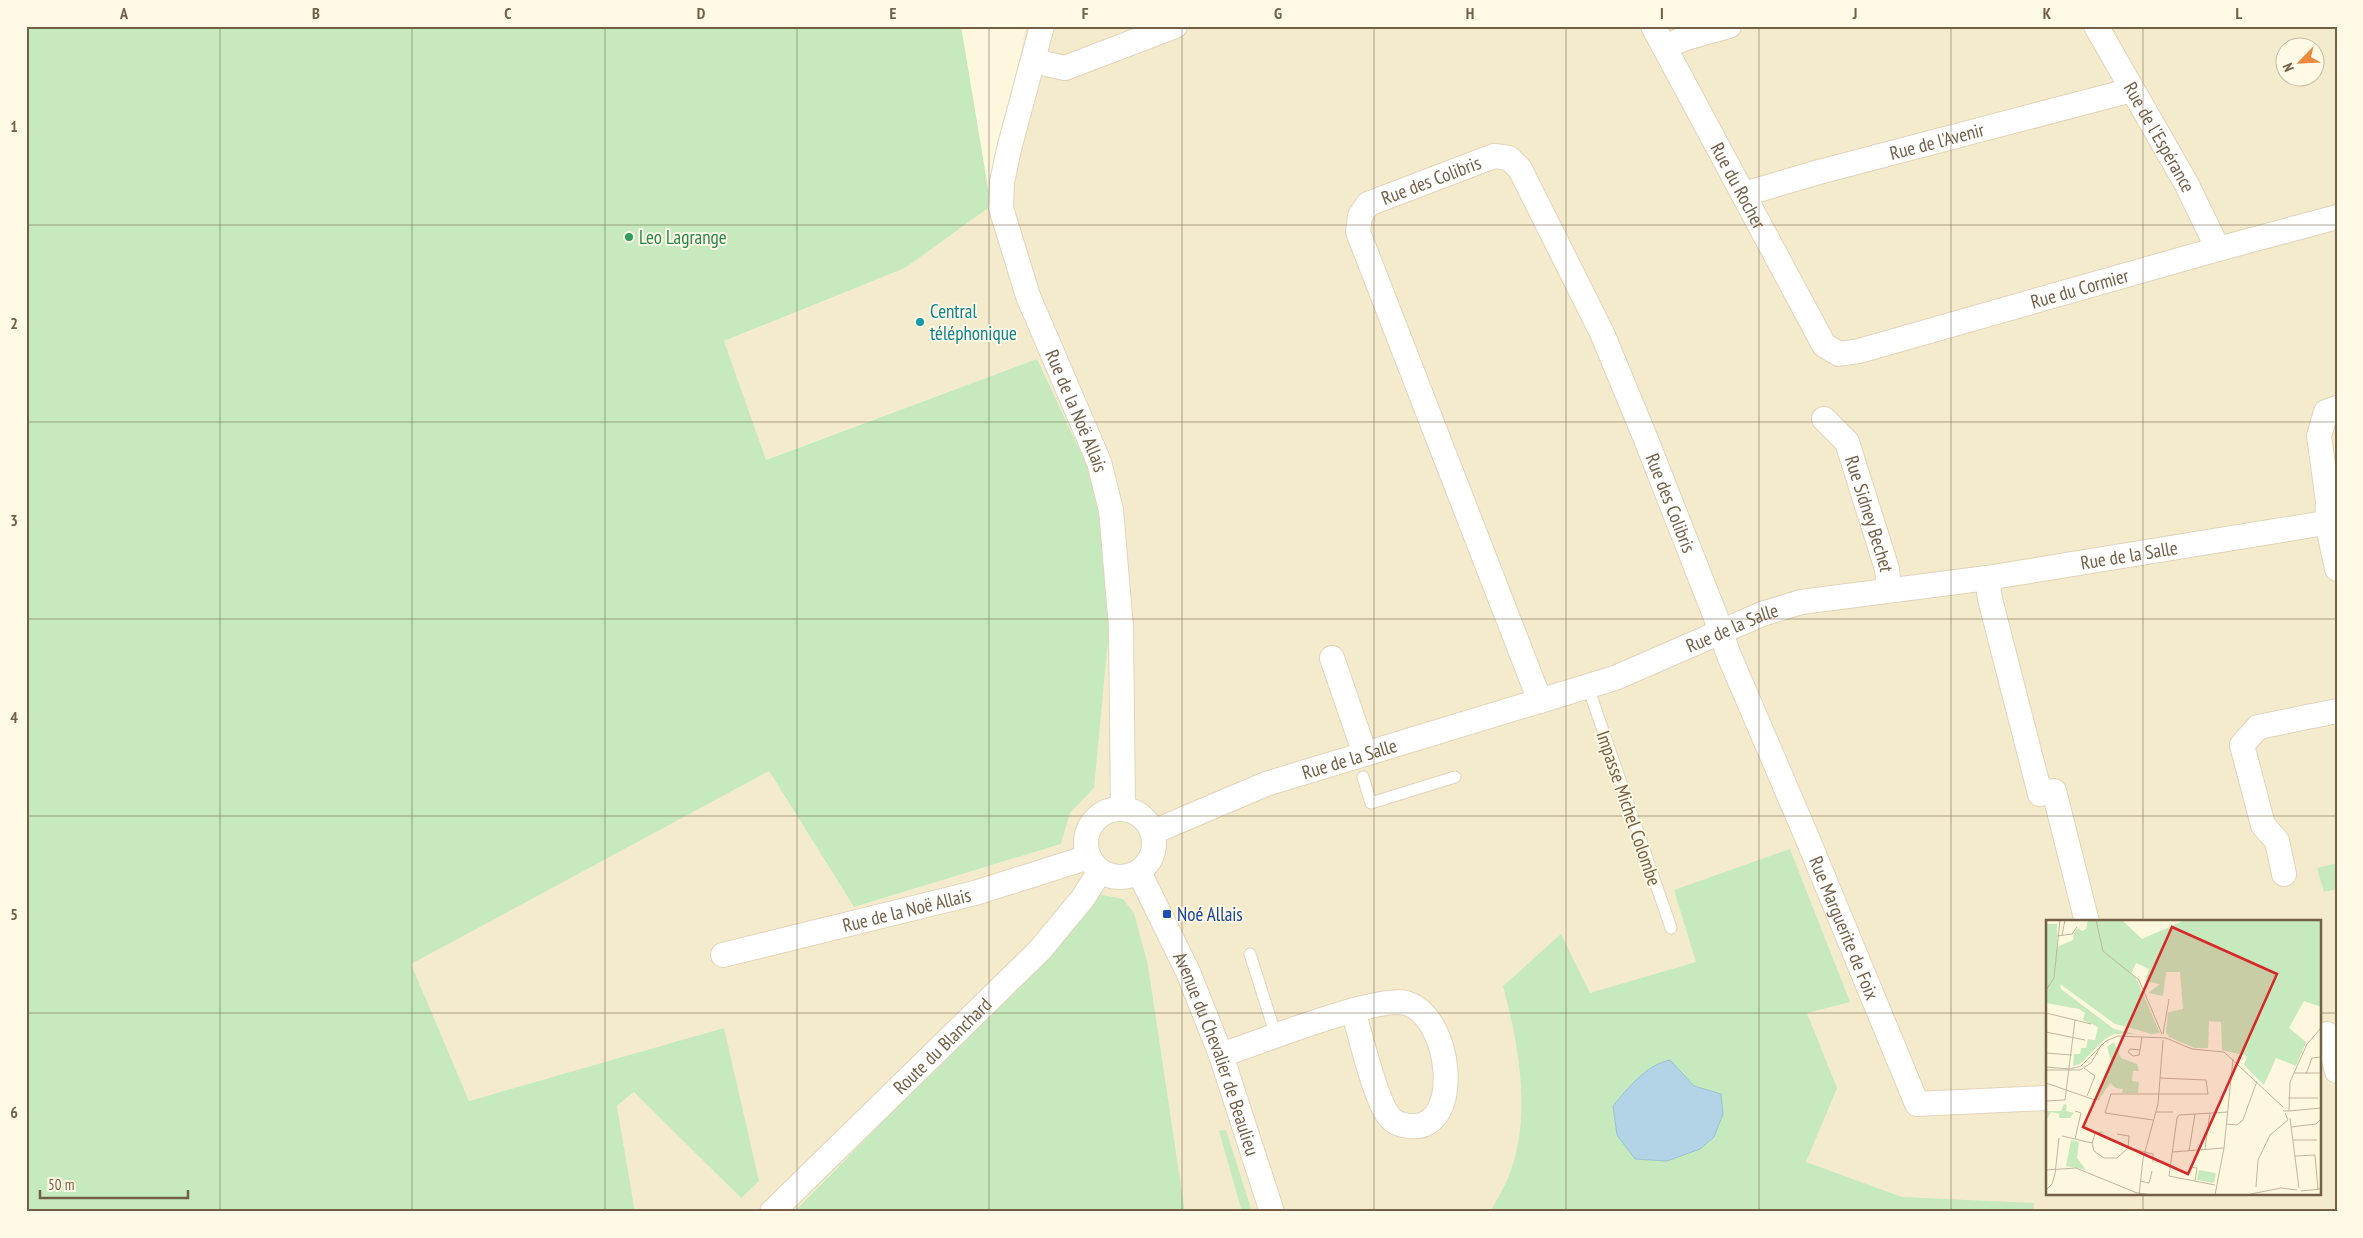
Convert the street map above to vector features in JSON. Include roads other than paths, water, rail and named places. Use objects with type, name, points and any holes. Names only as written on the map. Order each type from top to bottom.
[{"type":"street","name":"Rue de la Noë Allais","points":[[1042,26],[1009,149],[1002,182],[1001,208],[1028,296],[1099,462],[1111,510],[1121,627],[1123,808]]},
{"type":"street","points":[[1033,61],[1065,68],[1176,26]]},
{"type":"street","name":"Rue du Rocher","points":[[1653,26],[1824,346]]},
{"type":"street","points":[[1664,47],[1686,38],[1729,26]]},
{"type":"street","name":"Rue de l'Espérance","points":[[2096,26],[2186,184],[2218,249]]},
{"type":"street","name":"Rue de l'Avenir","points":[[1744,194],[1819,172],[2132,90]]},
{"type":"street","name":"Rue des Colibris","points":[[1540,701],[1358,232],[1360,216],[1368,204],[1494,156],[1509,158],[1520,169],[1602,333],[1645,436],[1720,632]]},
{"type":"street","name":"Rue du Cormier","points":[[1824,346],[1839,354],[1859,351],[2218,249],[2337,218]]},
{"type":"street","points":[[2337,408],[2326,412],[2319,436],[2337,569]]},
{"type":"street","name":"Rue Sidney Bechet","points":[[1824,419],[1847,442],[1887,569],[1889,590]]},
{"type":"street","name":"Rue de la Salle","points":[[1153,832],[1266,784],[1588,687],[1665,658],[1762,614],[1801,602],[1988,578],[2332,522]]},
{"type":"street","points":[[1988,578],[1990,599],[2040,794],[2054,791],[2086,920]]},
{"type":"street","name":"Rue Marguerite de Foix","points":[[1720,632],[1917,1104],[2046,1098]]},
{"type":"street","points":[[1332,658],[1365,754]]},
{"type":"street","points":[[2284,874],[2277,842],[2263,825],[2242,745],[2258,727],[2337,711]]},
{"type":"street","points":[[1123,808],[1142,815],[1153,832],[1155,843],[1153,854],[1139,872],[1120,877],[1094,864],[1086,846],[1087,834],[1092,823],[1100,814],[1110,809],[1123,808]]},
{"type":"street","name":"Rue de la Noë Allais","points":[[723,955],[1094,864]]},
{"type":"street","name":"Route du Blanchard","points":[[772,1212],[1040,950],[1083,898],[1094,864]]},
{"type":"street","name":"Avenue du Chevalier de Beaulieu","points":[[1139,872],[1188,972],[1221,1055],[1272,1212]]},
{"type":"street","points":[[1221,1055],[1353,1010],[1382,1003],[1405,1003],[1422,1012],[1432,1023],[1444,1055],[1445,1096],[1440,1111],[1429,1121],[1414,1126],[1397,1124],[1388,1114],[1378,1091],[1353,1010]]},
{"type":"street","points":[[2327,1034],[2337,1071]]},
{"type":"lane","name":"Impasse Michel Colombe","points":[[1588,687],[1671,928]]},
{"type":"lane","points":[[1363,777],[1371,803],[1455,777]]},
{"type":"lane","points":[[1250,954],[1276,1036]]},
{"type":"water","points":[[1670,1060],[1694,1086],[1721,1094],[1723,1114],[1714,1137],[1700,1149],[1667,1161],[1635,1159],[1617,1135],[1613,1106],[1645,1072]]},
{"type":"place","name":"Leo Lagrange","points":[[629,237]]},
{"type":"place","name":"Central téléphonique","points":[[920,322]]},
{"type":"place","name":"Noé Allais","points":[[1167,914]]}]
